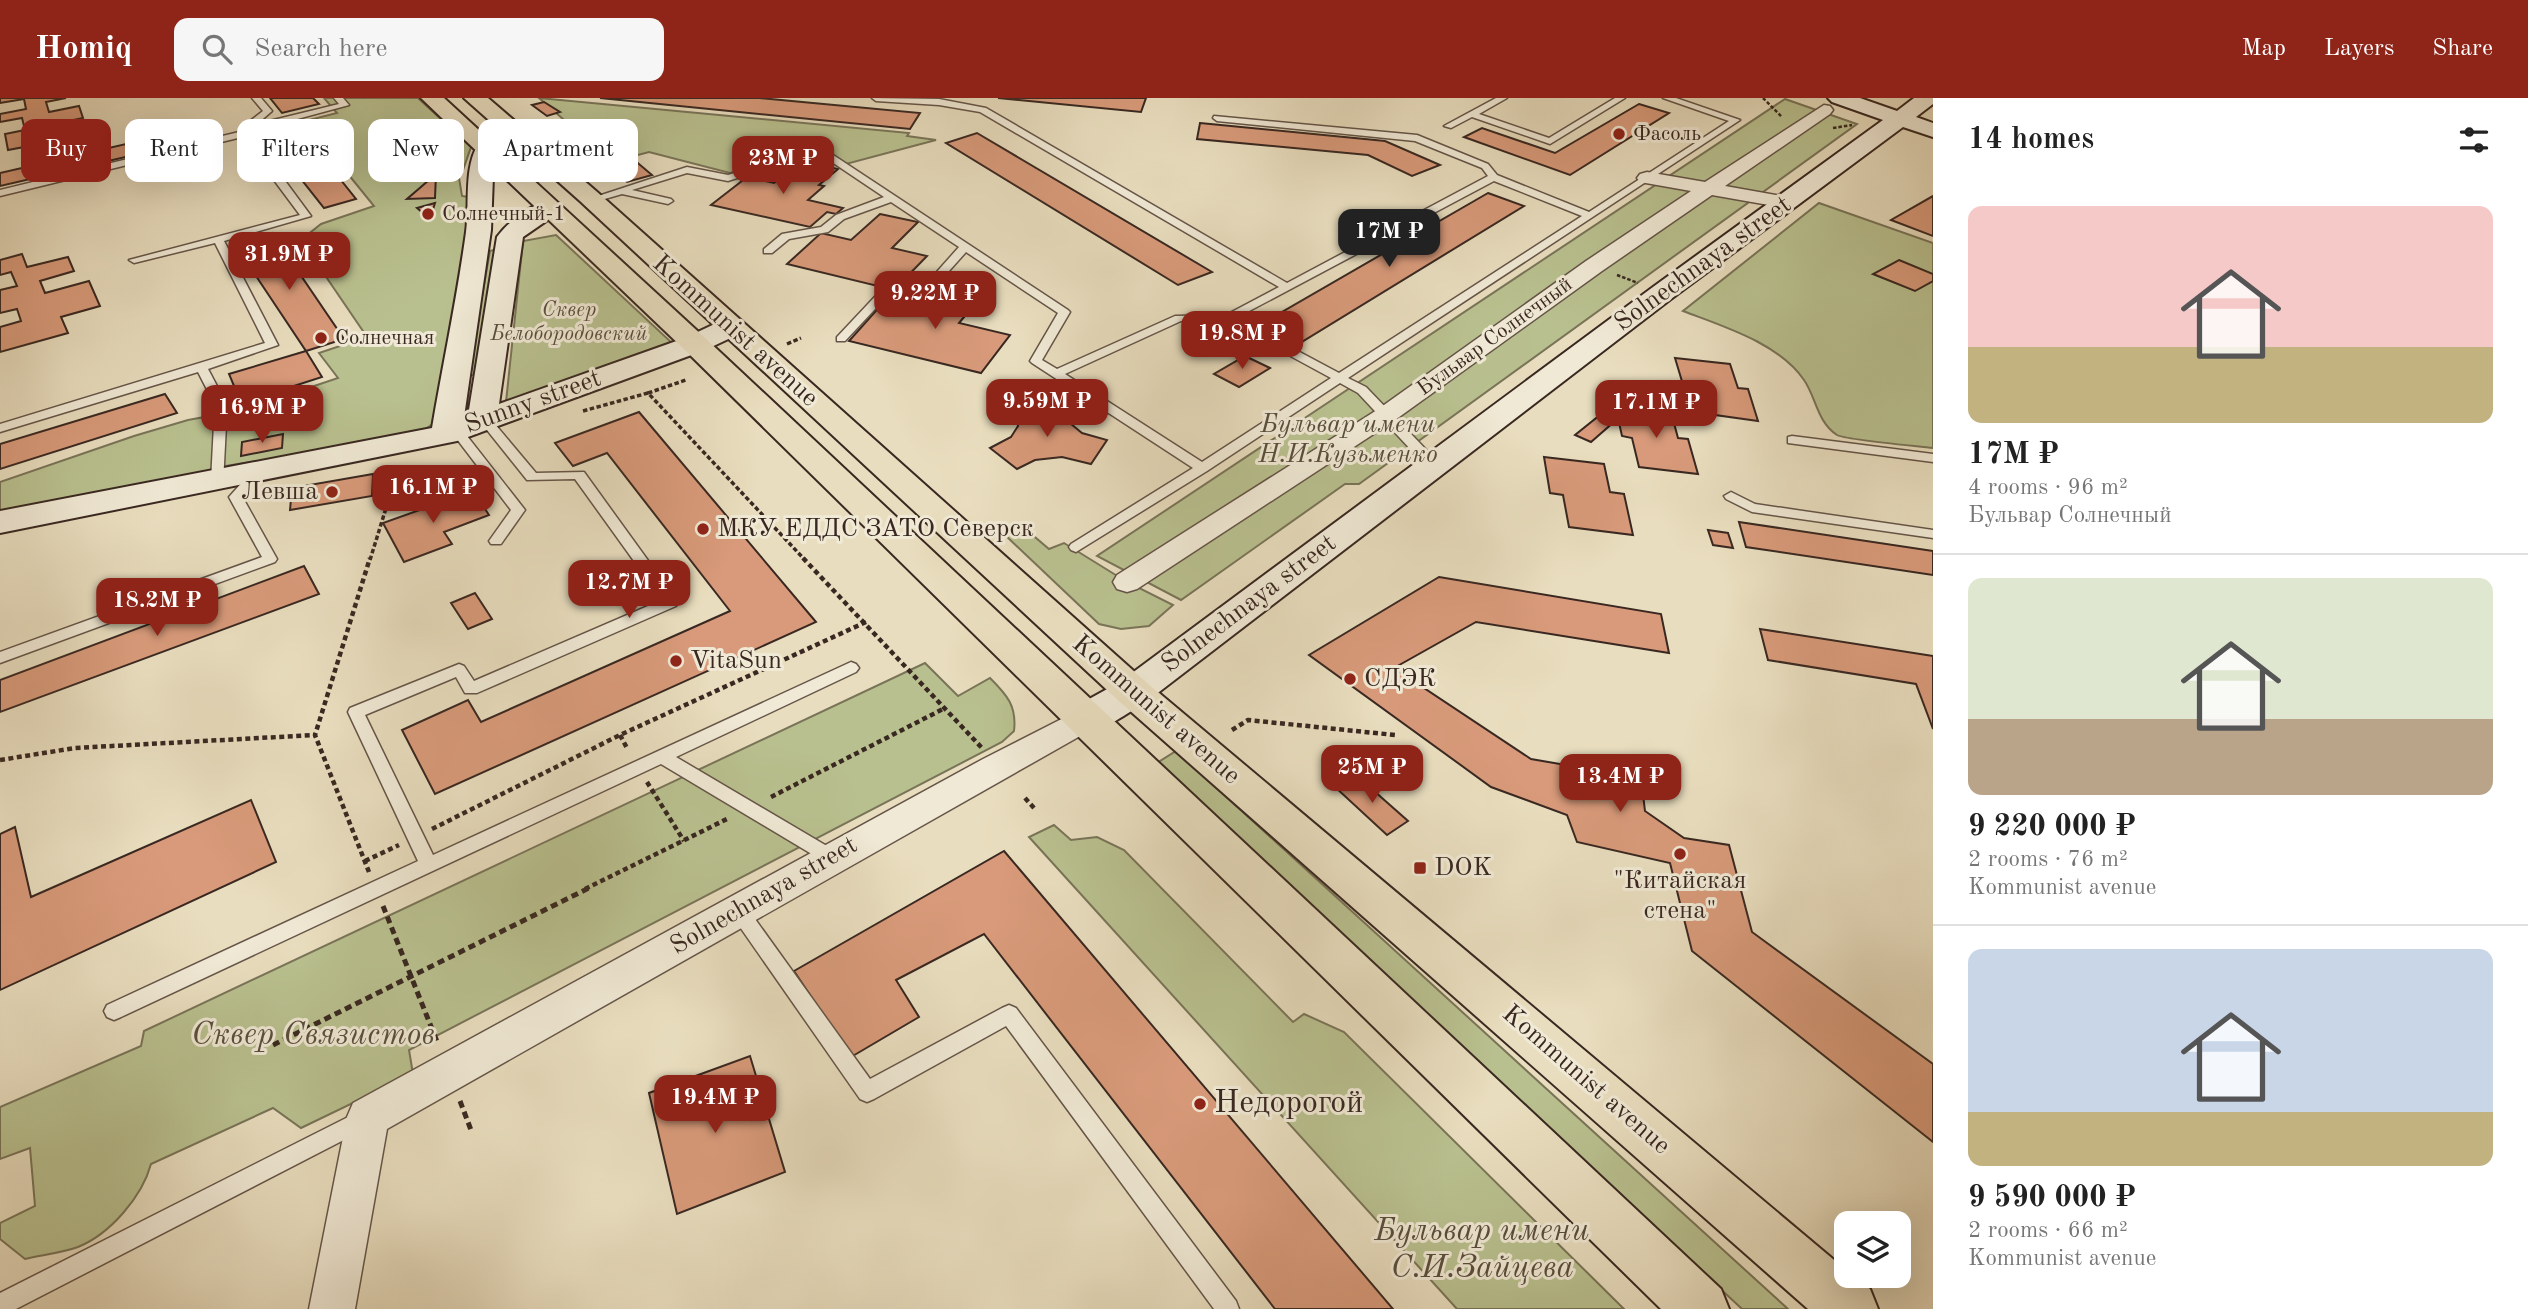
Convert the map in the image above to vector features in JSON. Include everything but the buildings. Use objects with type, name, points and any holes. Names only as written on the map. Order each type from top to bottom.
[{"type":"main road","name":"Kommunist avenue","points":[[432,98],[478,140]]},
{"type":"main road","name":"Kommunist avenue","points":[[475,98],[589,198],[1133,692],[1850,1309]]},
{"type":"main road","name":"Kommunist avenue","points":[[522,182],[695,344],[1701,1309]]},
{"type":"street","name":"Solnechnaya street","points":[[368,1117],[739,912],[831,857],[1133,692],[1433,464],[1928,98]]},
{"type":"street","points":[[1831,104],[1899,118],[1933,130]]},
{"type":"street","name":"Бульвар Солнечный","points":[[1127,582],[1386,415],[1594,266],[1831,104]]},
{"type":"street","points":[[1647,178],[1786,202]]},
{"type":"street","points":[[467,426],[481,182]]},
{"type":"street","points":[[479,230],[589,198]]},
{"type":"street","points":[[480,199],[548,208]]},
{"type":"street","points":[[467,426],[510,237],[513,232],[540,217],[548,208]]},
{"type":"street","points":[[510,237],[556,228],[574,230]]},
{"type":"street","name":"Sunny street","points":[[0,522],[258,473],[467,426],[695,344],[731,327]]},
{"type":"street","points":[[332,1309],[368,1117]]},
{"type":"lane","points":[[256,98],[268,111],[259,119]]},
{"type":"lane","points":[[294,119],[345,106],[338,98]]},
{"type":"lane","points":[[876,98],[939,102],[983,110],[1287,287]]},
{"type":"lane","points":[[1448,126],[1503,98]]},
{"type":"lane","points":[[1472,114],[1550,141],[1621,98]]},
{"type":"lane","points":[[1076,547],[1202,468],[1736,120],[1667,98]]},
{"type":"lane","points":[[1217,118],[1417,138],[1485,166],[1494,177],[1591,216]]},
{"type":"lane","points":[[0,193],[237,134]]},
{"type":"lane","points":[[589,198],[687,170],[728,178],[818,149],[1064,312],[1036,361],[1202,468]]},
{"type":"lane","points":[[1228,318],[1494,177]]},
{"type":"lane","points":[[134,260],[306,216],[281,182]]},
{"type":"lane","points":[[621,191],[668,201]]},
{"type":"lane","points":[[768,251],[786,236],[824,230],[840,217],[892,198]]},
{"type":"lane","points":[[0,428],[272,345],[218,239]]},
{"type":"lane","points":[[841,339],[888,289],[920,297],[965,247]]},
{"type":"lane","points":[[1056,374],[1179,318],[1228,318],[1362,390],[1433,464]]},
{"type":"lane","points":[[201,366],[221,405],[218,481]]},
{"type":"lane","points":[[467,426],[517,510],[496,541]]},
{"type":"lane","points":[[428,863],[356,712],[459,670],[471,689],[671,602],[579,475],[532,477],[467,426]]},
{"type":"lane","points":[[1792,440],[1933,458]]},
{"type":"lane","points":[[0,657],[270,559],[236,497],[258,473]]},
{"type":"lane","points":[[1731,496],[1752,508],[1933,534]]},
{"type":"lane","points":[[114,1011],[850,668]]},
{"type":"lane","points":[[662,756],[831,857]]},
{"type":"lane","points":[[739,912],[866,1092],[1009,1014],[1228,1309]]},
{"type":"lane","points":[[0,1305],[368,1117]]},
{"type":"path","points":[[1763,98],[1795,130]]},
{"type":"path","points":[[582,412],[686,380]]},
{"type":"path","points":[[648,393],[866,622],[987,754]]},
{"type":"path","points":[[401,460],[315,735],[471,1130]]},
{"type":"path","points":[[365,861],[620,735],[866,622]]},
{"type":"path","points":[[273,1045],[945,708]]},
{"type":"path","points":[[1232,730],[1248,720],[1395,735]]},
{"type":"path","points":[[0,760],[75,748],[315,735]]},
{"type":"path","points":[[620,735],[684,841]]},
{"type":"path","points":[[1025,798],[1034,808]]},
{"type":"green space","name":"Сквер Белобородовский","points":[[324,98],[418,98],[441,119],[368,119],[368,182],[460,182],[462,196],[468,197],[475,205],[438,420],[416,436],[259,467],[250,462],[226,466],[212,478],[0,517],[0,482],[134,436],[188,420],[243,410],[338,378],[319,353],[367,337],[301,240],[321,224],[374,206],[354,181],[354,119],[313,119],[337,113]]},
{"type":"green space","points":[[539,98],[909,133],[907,136],[936,140],[846,164],[819,147],[730,173],[649,152],[638,155],[638,119],[563,119]]},
{"type":"green space","name":"Бульвар имени Н.И.Кузьменко","points":[[1785,99],[1857,124],[1359,484],[1345,484],[1181,600],[1097,556]]},
{"type":"green space","name":"Сквер Белобородовский","points":[[464,141],[471,147],[464,167]]},
{"type":"green space","points":[[1819,203],[1933,243],[1933,448],[1837,435],[1825,423],[1804,380],[1780,356],[1749,337],[1683,311]]},
{"type":"green space","name":"Сквер Белобородовский","points":[[556,235],[672,343],[506,402],[523,241]]},
{"type":"green space","points":[[497,249],[477,374],[468,376],[490,251]]},
{"type":"green space","points":[[1022,526],[1049,549],[1064,543],[1127,582],[1173,605],[1149,626],[1121,629],[1099,624],[1004,534]]},
{"type":"green space","name":"Сквер Связистов","points":[[925,663],[958,696],[990,678],[1010,702],[1015,722],[1014,731],[1002,742],[409,1050],[413,1074],[301,1128],[273,1108],[151,1164],[147,1177],[123,1213],[90,1241],[72,1249],[25,1259],[0,1239],[0,1223],[35,1206],[30,1148],[0,1159],[0,1107],[141,1046],[144,1031]]},
{"type":"green space","points":[[1176,751],[1788,1309],[1742,1309],[1157,763]]},
{"type":"green space","name":"Бульвар имени С.И.Зайцева","points":[[1054,825],[1071,840],[1097,837],[1124,850],[1293,1022],[1304,1014],[1344,1032],[1624,1309],[1457,1309],[1029,837]]},
{"type":"place","name":"Фасоль","points":[[1619,134]]},
{"type":"place","name":"Солнечный-1","points":[[428,214]]},
{"type":"place","name":"Солнечная","points":[[321,338]]},
{"type":"place","name":"Левша","points":[[332,492]]},
{"type":"place","name":"МКУ ЕДДС ЗАТО Северск","points":[[703,529]]},
{"type":"place","name":"VitaSun","points":[[676,661]]},
{"type":"place","name":"СДЭК","points":[[1350,679]]},
{"type":"place","name":"\"Китайская стена\"","points":[[1680,854]]},
{"type":"place","name":"DOK","points":[[1420,868]]},
{"type":"place","name":"Недорогой","points":[[1200,1104]]}]
